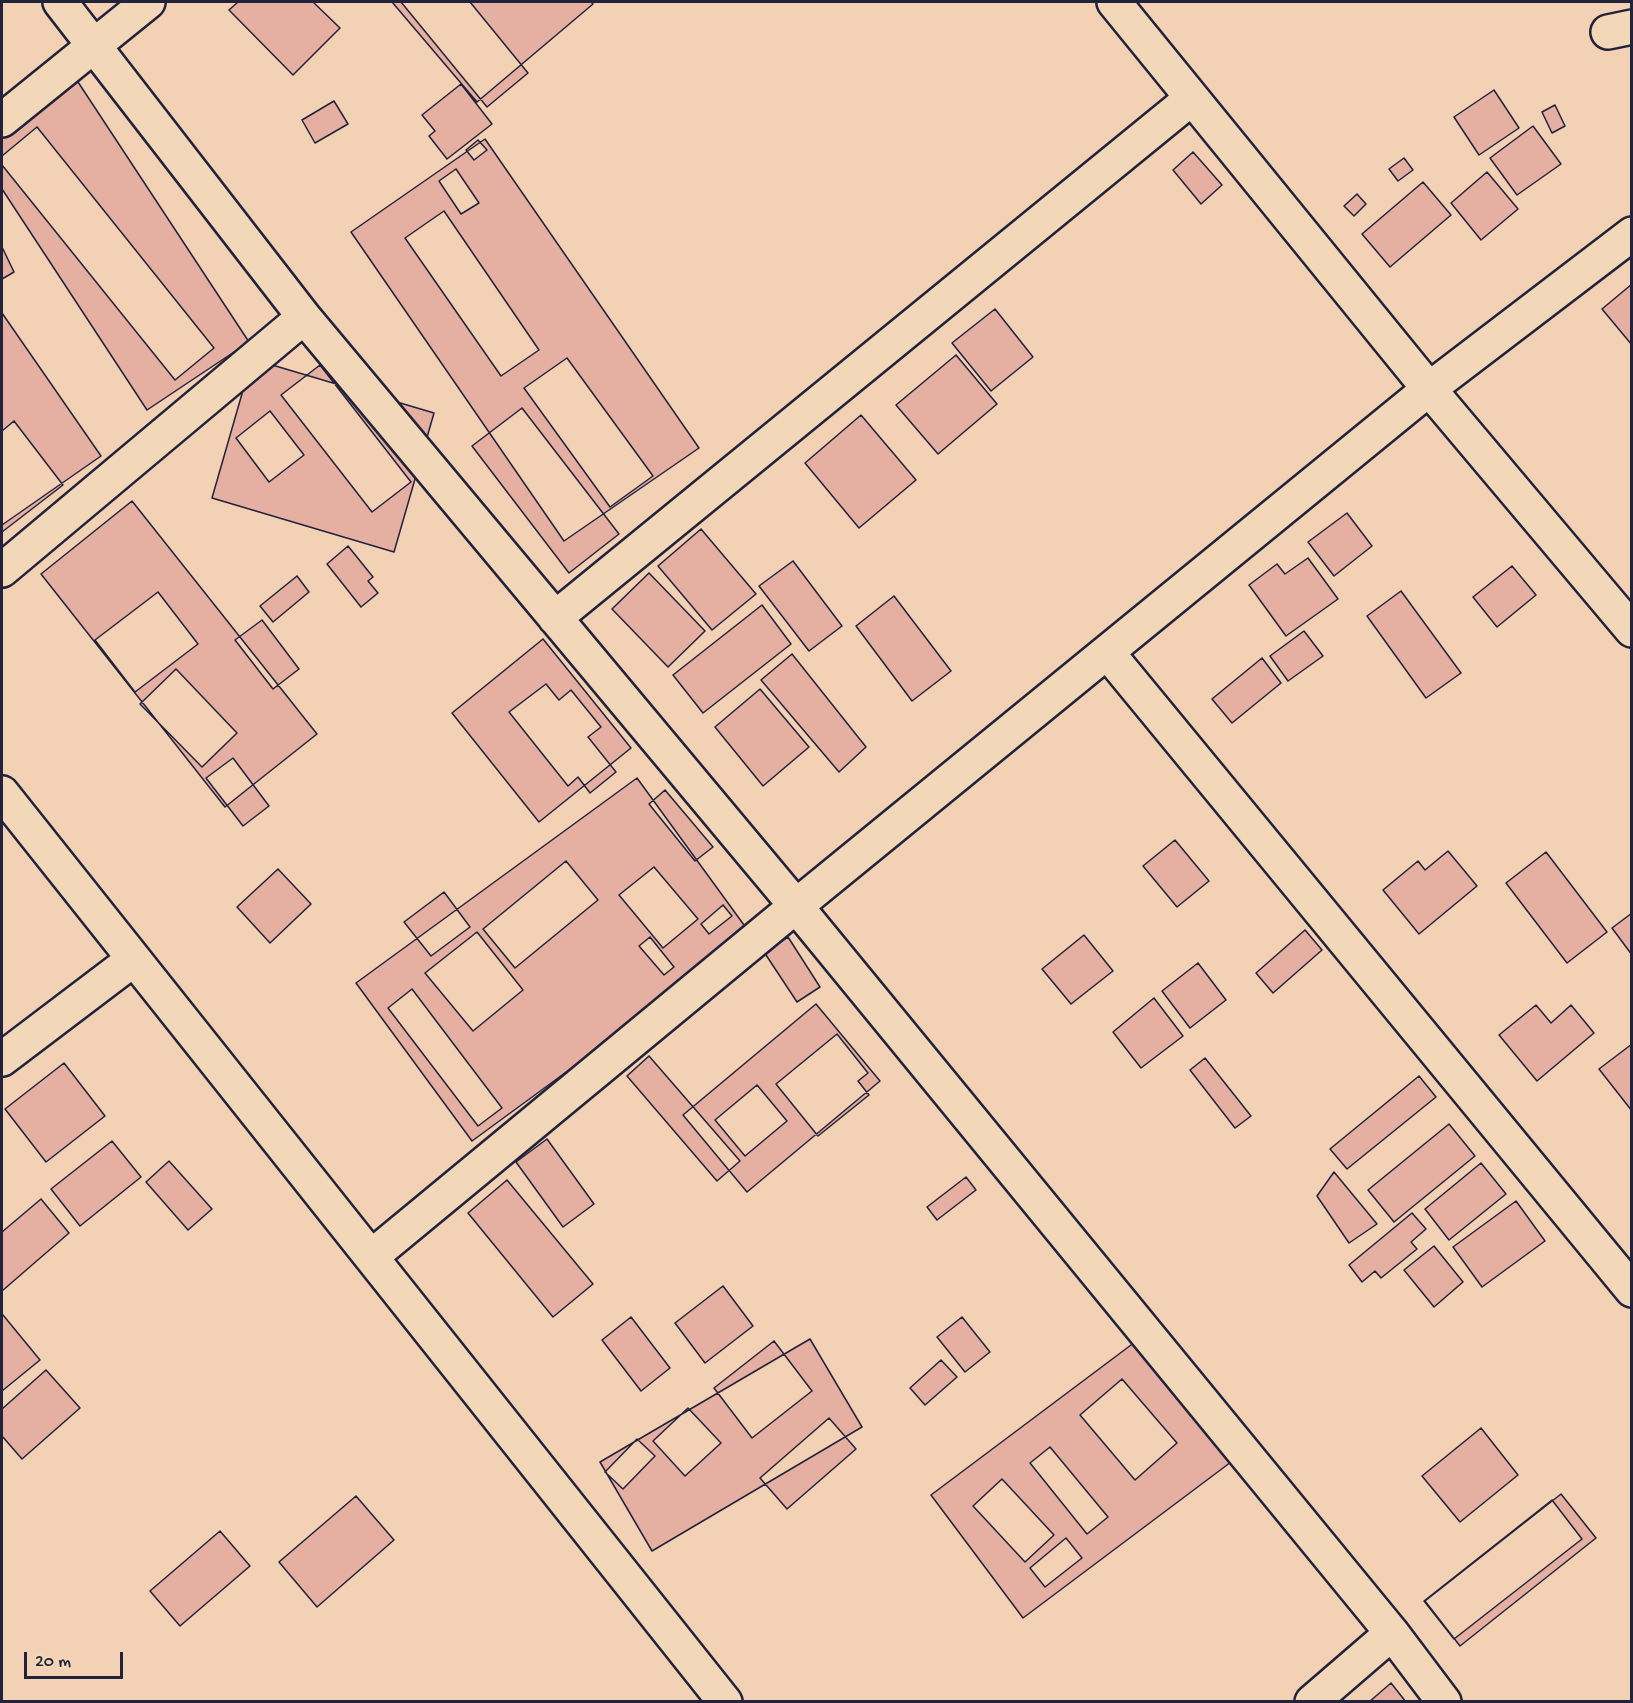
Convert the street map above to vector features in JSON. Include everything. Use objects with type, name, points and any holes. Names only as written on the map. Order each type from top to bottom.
[{"type":"street","points":[[60,2],[304,317],[795,906],[1392,1633],[1444,1701]]},
{"type":"street","points":[[2,120],[148,2]]},
{"type":"street","points":[[1114,2],[1429,389],[1632,630]]},
{"type":"street","points":[[555,618],[1192,98]]},
{"type":"street","points":[[371,1257],[795,906],[1429,389],[1632,234]]},
{"type":"street","points":[[2,570],[304,317]]},
{"type":"street","points":[[1107,652],[1632,1290]]},
{"type":"street","points":[[2,793],[725,1701]]},
{"type":"street","points":[[2,1059],[134,959]]},
{"type":"street","points":[[1312,1701],[1392,1633]]},
{"type":"building","points":[[238,2],[313,2],[340,28],[293,75],[229,10]]},
{"type":"building","points":[[392,2],[591,2],[593,4],[477,102]]},
{"type":"building","points":[[401,2],[470,2],[528,73],[487,107]]},
{"type":"building","points":[[78,82],[249,342],[147,410],[2,189],[2,133]]},
{"type":"building","points":[[461,84],[492,124],[447,159],[429,136],[435,131],[422,115]]},
{"type":"building","points":[[1494,90],[1519,128],[1479,155],[1454,117]]},
{"type":"building","points":[[334,101],[348,124],[315,143],[302,120]]},
{"type":"building","points":[[1555,105],[1565,126],[1552,133],[1542,112]]},
{"type":"building","points":[[1533,126],[1561,164],[1517,195],[1490,158]]},
{"type":"building","points":[[37,127],[214,348],[175,380],[2,165],[2,156]]},
{"type":"building","points":[[485,139],[699,448],[564,541],[351,232]]},
{"type":"building","points":[[478,140],[487,150],[474,160],[466,150]]},
{"type":"building","points":[[1193,152],[1222,185],[1201,204],[1173,170]]},
{"type":"building","points":[[1404,158],[1413,170],[1398,181],[1389,169]]},
{"type":"building","points":[[456,169],[479,203],[461,214],[439,181]]},
{"type":"building","points":[[1487,172],[1518,209],[1481,240],[1451,203]]},
{"type":"building","points":[[1423,182],[1451,215],[1390,267],[1362,234]]},
{"type":"building","points":[[1357,194],[1366,204],[1354,216],[1344,206]]},
{"type":"building","points":[[444,211],[539,350],[501,376],[405,238]]},
{"type":"building","points":[[2,247],[14,272],[2,279]]},
{"type":"building","points":[[1632,284],[1632,345],[1602,309]]},
{"type":"building","points":[[995,309],[1033,357],[991,391],[952,343]]},
{"type":"building","points":[[2,313],[101,456],[2,525]]},
{"type":"building","points":[[956,355],[997,404],[938,454],[896,405]]},
{"type":"building","points":[[567,358],[653,476],[610,507],[524,388]]},
{"type":"building","points":[[252,359],[434,413],[394,552],[212,498]]},
{"type":"building","points":[[320,365],[411,482],[372,512],[281,395]]},
{"type":"building","points":[[522,408],[619,534],[569,573],[472,446]]},
{"type":"building","points":[[270,411],[304,455],[269,482],[236,438]]},
{"type":"building","points":[[861,415],[916,480],[859,528],[805,463]]},
{"type":"building","points":[[14,421],[63,485],[2,532],[2,431]]},
{"type":"building","points":[[132,501],[317,734],[225,807],[41,574]]},
{"type":"building","points":[[1347,513],[1372,546],[1334,576],[1308,542]]},
{"type":"building","points":[[701,529],[756,594],[712,630],[658,566]]},
{"type":"building","points":[[348,546],[373,577],[368,581],[378,593],[361,607],[327,564]]},
{"type":"building","points":[[1308,558],[1338,599],[1286,636],[1249,585],[1277,564],[1285,574]]},
{"type":"building","points":[[793,561],[842,626],[809,651],[759,586]]},
{"type":"building","points":[[1512,566],[1536,595],[1497,627],[1473,597]]},
{"type":"building","points":[[649,573],[705,631],[668,667],[612,609]]},
{"type":"building","points":[[297,576],[309,592],[273,622],[260,606]]},
{"type":"building","points":[[1401,591],[1461,673],[1426,698],[1367,616]]},
{"type":"building","points":[[158,592],[198,644],[135,692],[95,640]]},
{"type":"building","points":[[894,596],[951,671],[912,701],[856,626]]},
{"type":"building","points":[[762,605],[791,644],[703,713],[673,675]]},
{"type":"building","points":[[262,620],[299,669],[273,689],[235,640]]},
{"type":"building","points":[[1304,631],[1323,656],[1288,681],[1270,656]]},
{"type":"building","points":[[543,639],[631,748],[539,822],[452,713]]},
{"type":"building","points":[[792,654],[866,747],[839,772],[761,680]]},
{"type":"building","points":[[1262,658],[1281,683],[1232,723],[1212,699]]},
{"type":"building","points":[[176,669],[237,733],[202,767],[140,704]]},
{"type":"building","points":[[546,684],[559,700],[571,690],[601,727],[588,737],[616,772],[590,793],[578,777],[568,786],[509,712]]},
{"type":"building","points":[[760,689],[809,747],[763,786],[715,727]]},
{"type":"building","points":[[233,758],[269,806],[243,826],[206,778]]},
{"type":"building","points":[[637,778],[752,936],[472,1141],[356,983]]},
{"type":"building","points":[[665,790],[713,847],[695,861],[649,804]]},
{"type":"building","points":[[1175,840],[1209,881],[1177,907],[1143,866]]},
{"type":"building","points":[[1448,851],[1477,886],[1419,934],[1383,890],[1418,861],[1425,870]]},
{"type":"building","points":[[1546,852],[1607,932],[1567,963],[1506,883]]},
{"type":"building","points":[[566,861],[598,900],[515,968],[483,929]]},
{"type":"building","points":[[654,867],[698,919],[663,948],[619,895]]},
{"type":"building","points":[[278,869],[311,904],[270,943],[237,907]]},
{"type":"building","points":[[444,892],[470,927],[431,956],[404,922]]},
{"type":"building","points":[[723,905],[732,916],[709,934],[701,924]]},
{"type":"building","points":[[1632,913],[1632,955],[1612,928]]},
{"type":"building","points":[[1305,930],[1322,950],[1273,993],[1256,973]]},
{"type":"building","points":[[477,932],[523,990],[473,1031],[425,973]]},
{"type":"building","points":[[1084,935],[1113,971],[1071,1004],[1042,969]]},
{"type":"building","points":[[650,937],[674,967],[664,975],[639,946]]},
{"type":"building","points":[[788,937],[820,987],[797,1002],[764,952]]},
{"type":"building","points":[[1198,963],[1226,1000],[1190,1028],[1162,991]]},
{"type":"building","points":[[412,989],[502,1108],[478,1126],[388,1008]]},
{"type":"building","points":[[1154,998],[1183,1036],[1141,1068],[1113,1032]]},
{"type":"building","points":[[816,1004],[880,1081],[747,1192],[683,1115]]},
{"type":"building","points":[[1536,1005],[1551,1023],[1571,1005],[1594,1033],[1537,1081],[1499,1035]]},
{"type":"building","points":[[837,1034],[868,1073],[858,1081],[869,1095],[818,1136],[776,1084]]},
{"type":"building","points":[[1632,1044],[1632,1111],[1599,1069]]},
{"type":"building","points":[[649,1056],[740,1161],[717,1181],[627,1076]]},
{"type":"building","points":[[1205,1058],[1251,1116],[1235,1128],[1190,1070]]},
{"type":"building","points":[[64,1063],[105,1116],[46,1162],[5,1109]]},
{"type":"building","points":[[1419,1076],[1436,1097],[1347,1169],[1330,1149]]},
{"type":"building","points":[[757,1085],[787,1121],[745,1156],[715,1120]]},
{"type":"building","points":[[1449,1124],[1475,1156],[1394,1222],[1368,1190]]},
{"type":"building","points":[[547,1139],[594,1204],[563,1227],[516,1162]]},
{"type":"building","points":[[112,1141],[141,1177],[80,1226],[51,1189]]},
{"type":"building","points":[[169,1161],[212,1209],[188,1230],[146,1182]]},
{"type":"building","points":[[1481,1163],[1506,1194],[1449,1240],[1425,1209]]},
{"type":"building","points":[[1334,1172],[1377,1224],[1349,1243],[1317,1196]]},
{"type":"building","points":[[966,1177],[976,1190],[937,1220],[927,1207]]},
{"type":"building","points":[[507,1180],[593,1284],[553,1317],[468,1213]]},
{"type":"building","points":[[41,1199],[69,1233],[2,1291],[2,1232]]},
{"type":"building","points":[[1516,1201],[1545,1241],[1482,1287],[1453,1247]]},
{"type":"building","points":[[1412,1213],[1426,1229],[1411,1242],[1417,1249],[1381,1278],[1375,1271],[1362,1282],[1349,1265]]},
{"type":"building","points":[[1434,1246],[1463,1282],[1434,1307],[1404,1270]]},
{"type":"building","points":[[723,1286],[753,1326],[705,1363],[675,1323]]},
{"type":"building","points":[[2,1316],[40,1360],[2,1391]]},
{"type":"building","points":[[631,1317],[670,1368],[641,1391],[602,1340]]},
{"type":"building","points":[[962,1317],[990,1352],[965,1372],[937,1337]]},
{"type":"building","points":[[1143,1336],[1235,1459],[1023,1618],[931,1495]]},
{"type":"building","points":[[810,1339],[862,1427],[652,1551],[600,1462]]},
{"type":"building","points":[[774,1341],[812,1391],[752,1438],[714,1388]]},
{"type":"building","points":[[941,1360],[957,1377],[925,1405],[910,1388]]},
{"type":"building","points":[[46,1370],[80,1408],[22,1459],[2,1436],[2,1409]]},
{"type":"building","points":[[1122,1379],[1177,1443],[1135,1480],[1080,1415]]},
{"type":"building","points":[[688,1408],[721,1443],[685,1476],[653,1441]]},
{"type":"building","points":[[829,1418],[856,1449],[787,1509],[760,1478]]},
{"type":"building","points":[[1481,1428],[1518,1475],[1460,1522],[1422,1476]]},
{"type":"building","points":[[637,1439],[655,1456],[623,1489],[605,1472]]},
{"type":"building","points":[[1050,1447],[1108,1517],[1087,1534],[1030,1463]]},
{"type":"building","points":[[1002,1479],[1054,1535],[1025,1562],[973,1506]]},
{"type":"building","points":[[1561,1494],[1596,1538],[1460,1646],[1425,1601]]},
{"type":"building","points":[[356,1496],[394,1540],[317,1607],[279,1562]]},
{"type":"building","points":[[1552,1500],[1582,1539],[1454,1639],[1424,1601]]},
{"type":"building","points":[[220,1531],[250,1566],[180,1626],[150,1591]]},
{"type":"building","points":[[1066,1538],[1082,1558],[1045,1587],[1030,1568]]},
{"type":"building","points":[[1391,1683],[1406,1702],[1369,1702]]}]
